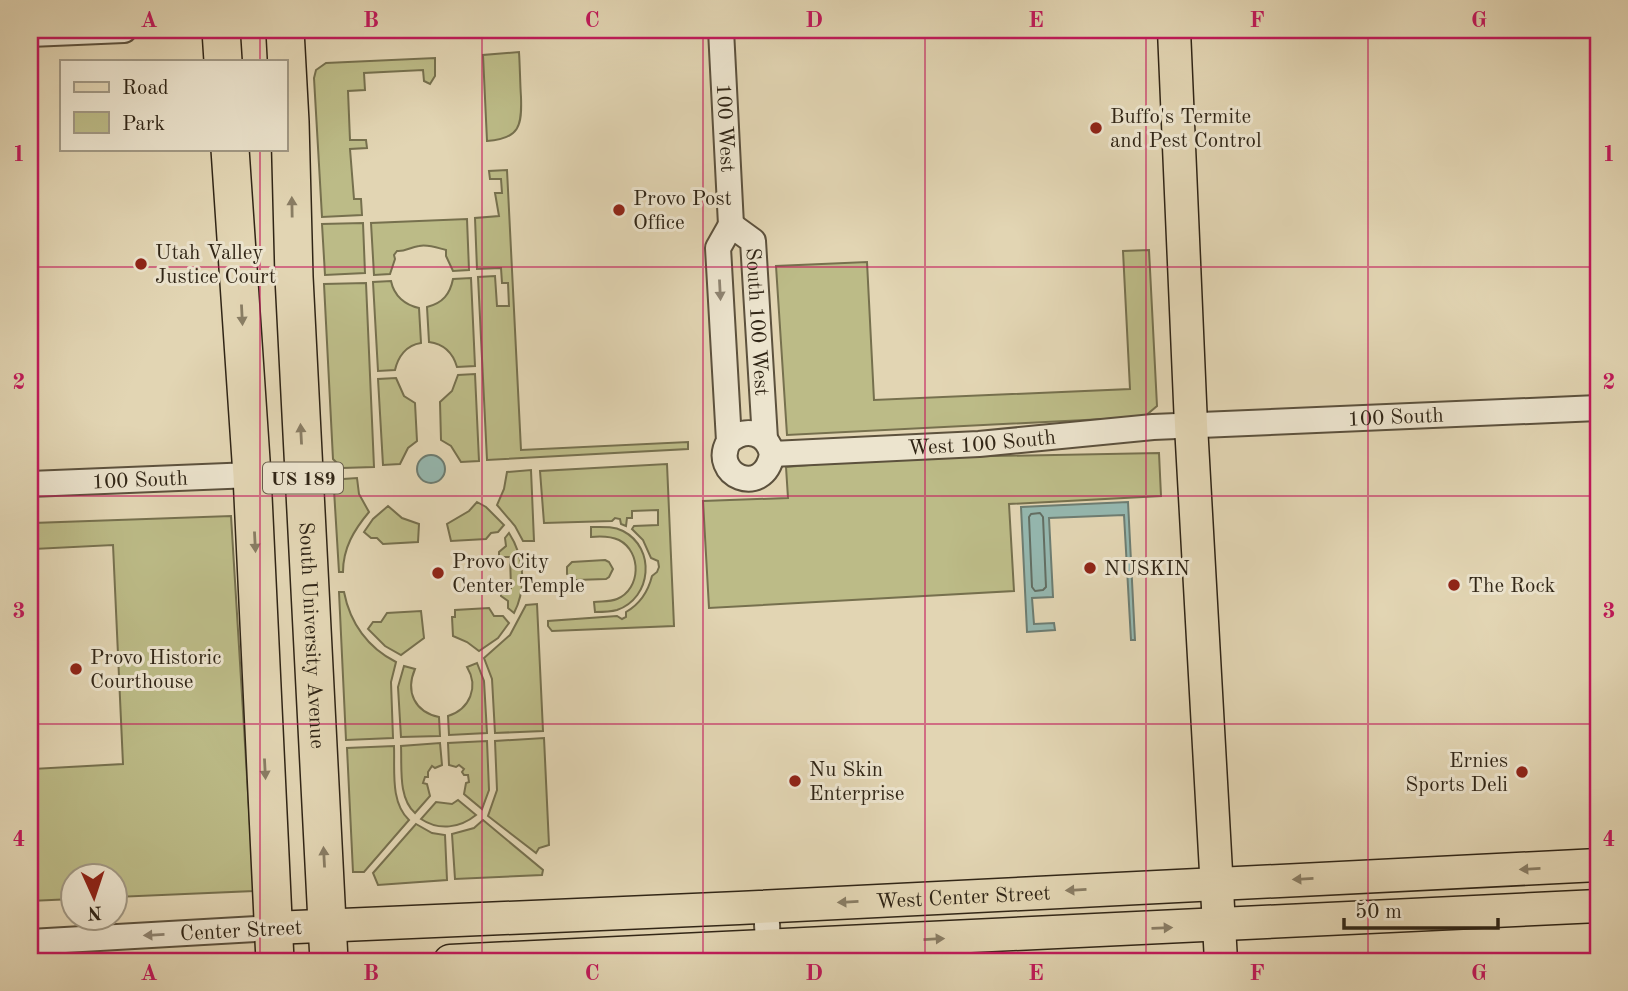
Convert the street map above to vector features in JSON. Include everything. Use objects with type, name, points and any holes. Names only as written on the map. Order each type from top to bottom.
[{"type":"highway","points":[[221,30],[223,60]]},
{"type":"highway","name":"South University Avenue","points":[[285,30],[286,60]]},
{"type":"highway","name":"South University Avenue","points":[[287,85],[295,305],[328,944]]},
{"type":"highway","name":"US 189","points":[[230,150],[252,475],[274,946]]},
{"type":"main road","points":[[1174,30],[1191,425],[1221,961]]},
{"type":"main road","name":"West Center Street","points":[[328,944],[766,905],[1598,865]]},
{"type":"main road","name":"West Center Street","points":[[450,961],[769,954],[1220,925],[1598,906]]},
{"type":"main road","name":"Center Street","points":[[274,946],[328,944]]},
{"type":"street","points":[[30,34],[124,30]]},
{"type":"street","name":"100 West","points":[[721,30],[731,225]]},
{"type":"street","name":"South 100 West","points":[[731,225],[753,241],[770,464],[758,477],[739,478],[726,465],[724,456],[729,441],[718,248],[731,225]]},
{"type":"street","name":"100 South","points":[[1191,425],[1598,408]]},
{"type":"street","name":"West 100 South","points":[[768,447],[979,444],[1191,425]]},
{"type":"street","points":[[729,441],[747,432],[757,434],[768,447]]},
{"type":"street","name":"100 South","points":[[30,484],[252,475]]},
{"type":"street","points":[[766,905],[769,954]]},
{"type":"street","name":"Center Street","points":[[30,942],[274,946]]},
{"type":"green space","points":[[519,52],[521,115],[517,129],[506,137],[487,141],[483,55]]},
{"type":"green space","points":[[435,58],[435,76],[430,84],[424,81],[423,70],[364,73],[365,90],[348,91],[350,140],[366,140],[367,148],[350,149],[354,199],[361,199],[362,215],[322,217],[314,78],[316,70],[326,63]]},
{"type":"green space","points":[[507,170],[521,450],[688,442],[688,449],[487,460],[478,277],[495,276],[497,306],[509,306],[508,283],[502,283],[501,268],[477,269],[475,218],[499,216],[495,193],[502,193],[501,179],[490,179],[489,171]]},
{"type":"green space","points":[[467,219],[469,270],[453,271],[446,250],[422,246],[397,251],[390,274],[374,275],[371,223]]},
{"type":"green space","points":[[363,223],[365,273],[325,275],[322,224]]},
{"type":"green space","points":[[1149,250],[1157,406],[1144,417],[787,435],[776,266],[867,262],[874,400],[1130,389],[1123,251]]},
{"type":"green space","points":[[471,278],[475,366],[457,367],[447,350],[429,342],[427,307],[445,297],[453,279]]},
{"type":"green space","points":[[391,281],[401,299],[419,308],[421,343],[404,352],[395,370],[378,371],[373,282]]},
{"type":"green space","points":[[366,283],[374,467],[342,468],[333,459],[324,284]]},
{"type":"green space","points":[[475,374],[479,461],[461,462],[451,446],[441,440],[440,402],[452,391],[458,375]]},
{"type":"green space","points":[[396,378],[404,396],[415,403],[417,441],[408,448],[400,464],[383,465],[378,379]]},
{"type":"green space","points":[[1159,453],[1161,496],[1009,504],[1014,591],[709,608],[703,501],[788,498],[786,467],[888,458]]},
{"type":"green space","points":[[667,464],[674,626],[552,631],[548,621],[626,617],[626,612],[643,597],[659,567],[658,561],[651,558],[643,540],[632,529],[634,526],[658,525],[658,510],[632,511],[632,518],[627,518],[626,526],[621,524],[620,519],[615,518],[612,521],[544,523],[540,471]]},
{"type":"green space","points":[[531,470],[534,541],[523,541],[515,526],[497,505],[507,472]]},
{"type":"green space","points":[[357,478],[359,494],[369,512],[350,540],[343,572],[339,572],[334,490],[343,479]]},
{"type":"green space","points":[[477,502],[504,525],[486,539],[451,541],[447,524],[469,511]]},
{"type":"green space","points":[[388,506],[402,518],[419,524],[418,542],[383,544],[364,532],[373,519]]},
{"type":"green space","points":[[231,516],[254,891],[130,896],[130,862],[60,862],[60,900],[30,901],[30,725],[33,769],[123,764],[113,545],[34,549],[33,523]]},
{"type":"green space","points":[[591,527],[623,531],[634,539],[645,560],[646,572],[637,595],[629,604],[617,610],[595,612],[594,602],[614,600],[625,594],[634,579],[635,561],[627,546],[619,540],[591,537]]},
{"type":"green space","points":[[509,533],[518,552],[522,572],[521,593],[514,613],[508,608],[508,601],[501,596],[501,589],[511,588],[510,557],[499,557],[499,552],[506,546],[505,538]]},
{"type":"green space","points":[[605,560],[613,569],[606,579],[576,580],[567,574],[567,567],[572,562]]},
{"type":"green space","points":[[339,592],[344,592],[356,624],[369,642],[396,662],[391,682],[393,738],[346,740]]},
{"type":"green space","points":[[537,604],[543,731],[495,733],[492,679],[484,658],[510,635],[526,605]]},
{"type":"green space","points":[[489,608],[494,616],[503,616],[509,623],[498,638],[479,651],[453,636],[452,617],[455,617],[455,610]]},
{"type":"green space","points":[[421,611],[424,638],[401,655],[385,646],[368,629],[373,622],[381,622],[387,613]]},
{"type":"green space","points":[[477,663],[484,681],[487,733],[449,735],[448,716],[467,703],[472,689],[471,675],[467,667]]},
{"type":"green space","points":[[404,666],[415,669],[411,686],[414,700],[424,711],[439,717],[440,736],[401,737],[398,687]]},
{"type":"green space","points":[[544,738],[549,845],[539,848],[536,853],[488,816],[497,790],[495,741]]},
{"type":"green space","points":[[487,741],[489,790],[482,809],[464,794],[466,783],[469,782],[468,775],[462,772],[464,769],[459,765],[449,765],[448,743]]},
{"type":"green space","points":[[440,743],[442,765],[435,768],[432,766],[428,777],[425,777],[423,783],[427,784],[430,796],[415,813],[403,791],[401,746]]},
{"type":"green space","points":[[394,746],[396,795],[409,820],[364,872],[353,872],[347,748]]},
{"type":"green space","points":[[458,800],[476,815],[463,823],[449,826],[435,825],[421,819],[436,802],[452,804]]},
{"type":"green space","points":[[483,820],[543,870],[542,875],[455,879],[452,834],[474,828]]},
{"type":"green space","points":[[416,824],[432,833],[445,835],[447,880],[378,885],[373,873]]},
{"type":"water","points":[[431,455],[441,459],[445,469],[441,479],[431,483],[421,479],[417,469],[421,459]]},
{"type":"water","points":[[1128,502],[1135,640],[1131,640],[1124,515],[1049,518],[1053,597],[1032,598],[1034,624],[1054,623],[1055,630],[1027,632],[1021,507]]},
{"type":"place","name":"Buffo's Termite and Pest Control","points":[[1096,128]]},
{"type":"place","name":"Provo Post Office","points":[[619,210]]},
{"type":"place","name":"Utah Valley Justice Court","points":[[141,264]]},
{"type":"place","name":"NUSKIN","points":[[1090,568]]},
{"type":"place","name":"Provo City Center Temple","points":[[438,573]]},
{"type":"place","name":"The Rock","points":[[1454,585]]},
{"type":"place","name":"Provo Historic Courthouse","points":[[76,669]]},
{"type":"place","name":"Ernies Sports Deli","points":[[1522,772]]},
{"type":"place","name":"Nu Skin Enterprise","points":[[795,781]]}]
